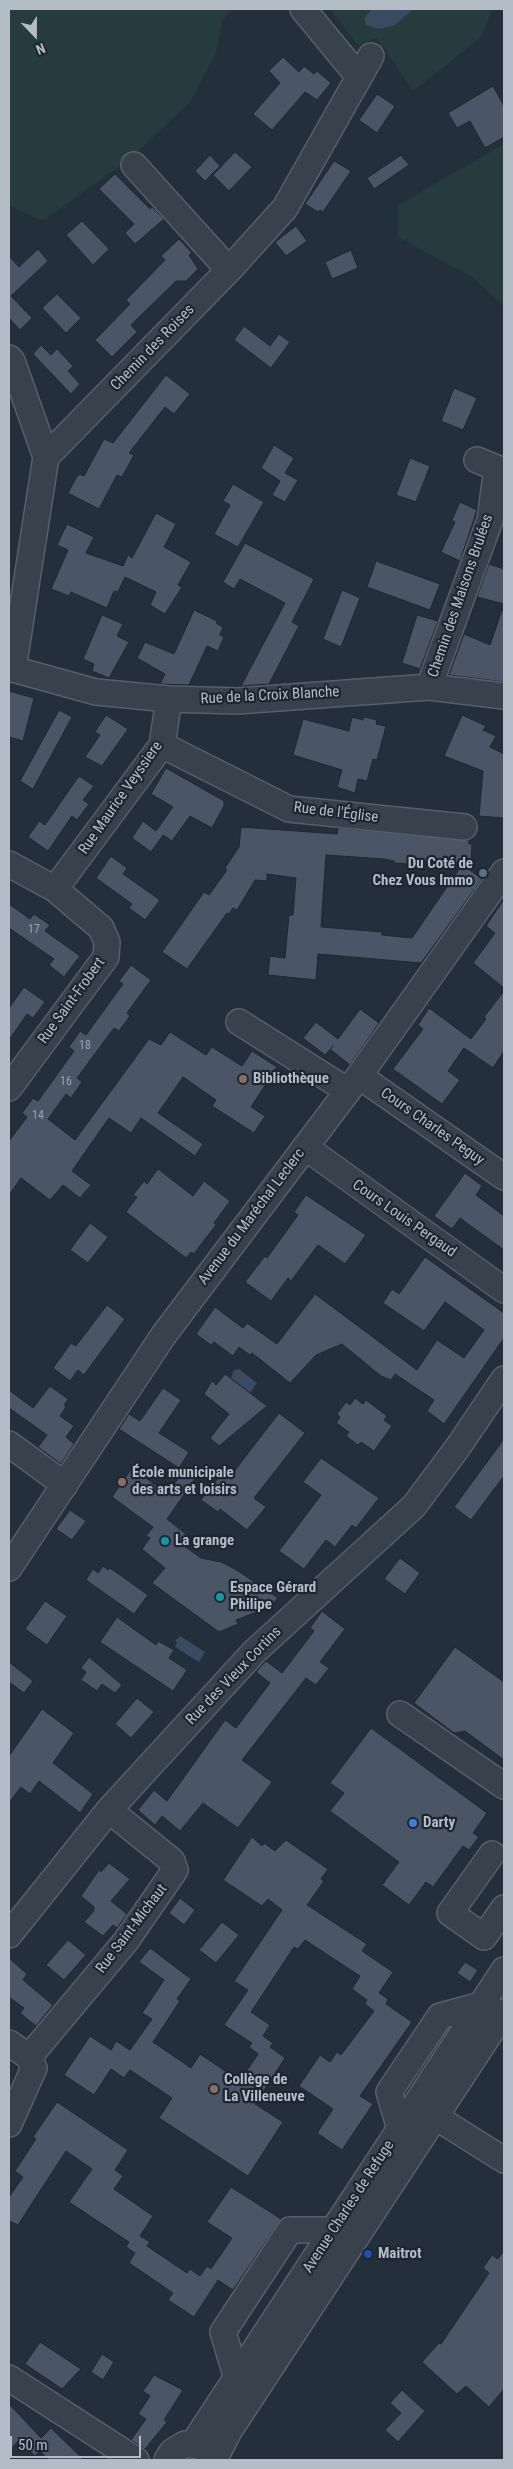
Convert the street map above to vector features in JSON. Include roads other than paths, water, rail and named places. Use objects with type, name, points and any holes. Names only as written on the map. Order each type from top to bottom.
[{"type":"street","points":[[302,9],[359,77]]},
{"type":"street","name":"Chemin des Roises","points":[[46,457],[229,270],[285,208],[371,56]]},
{"type":"street","points":[[134,165],[229,270]]},
{"type":"street","points":[[9,358],[12,361],[46,457],[11,668]]},
{"type":"street","name":"Chemin des Maisons Brulées","points":[[429,686],[490,520],[497,468],[477,460]]},
{"type":"street","name":"Rue de la Croix Blanche","points":[[11,668],[96,692],[169,699],[237,701],[429,686],[504,696]]},
{"type":"street","name":"Rue Maurice Veyssiere","points":[[55,889],[162,745],[169,699]]},
{"type":"street","name":"Rue de l'Église","points":[[162,745],[289,809],[464,827]]},
{"type":"street","name":"Rue Saint-Frobert","points":[[9,864],[55,889],[101,928],[107,942],[106,957],[9,1088]]},
{"type":"street","name":"Avenue du Maréchal Leclerc","points":[[9,1568],[163,1336],[354,1084],[504,872]]},
{"type":"street","name":"Cours Charles Peguy","points":[[240,1022],[354,1084],[504,1177]]},
{"type":"street","name":"Cours Louis Pergaud","points":[[305,1147],[504,1290]]},
{"type":"street","name":"Rue des Vieux Cortins","points":[[9,1935],[109,1810],[254,1652],[414,1506],[458,1447],[504,1380]]},
{"type":"street","points":[[9,1444],[65,1485]]},
{"type":"street","points":[[400,1714],[504,1786]]},
{"type":"street","name":"Rue Saint-Michaut","points":[[19,2050],[126,1941],[176,1870],[172,1861],[109,1810]]},
{"type":"street","points":[[492,1854],[450,1913],[484,1937],[504,1908]]},
{"type":"street","name":"Avenue Charles de Refuge","points":[[213,2460],[426,2110],[493,2009],[504,1970]]},
{"type":"street","points":[[400,2129],[389,2092],[440,2016],[493,2009]]},
{"type":"street","points":[[9,2124],[34,2068],[19,2050]]},
{"type":"street","points":[[426,2110],[504,2160]]},
{"type":"street","name":"Avenue Charles de Refuge","points":[[193,2444],[400,2129],[426,2110]]},
{"type":"street","points":[[237,2379],[223,2332],[290,2230],[334,2230]]},
{"type":"street","points":[[9,2378],[136,2460]]},
{"type":"street","points":[[167,2460],[178,2447],[193,2444],[206,2450],[213,2460]]},
{"type":"water","points":[[372,9],[413,9],[395,25],[379,29],[366,25],[364,18]]},
{"type":"water","points":[[239,1369],[257,1383],[250,1393],[231,1378],[234,1370]]},
{"type":"water","points":[[180,1636],[205,1652],[199,1662],[175,1647],[177,1643],[175,1641]]},
{"type":"place","name":"Du Coté de Chez Vous Immo","points":[[483,873]]},
{"type":"place","name":"Bibliothèque","points":[[243,1079]]},
{"type":"place","name":"École municipale des arts et loisirs","points":[[122,1482]]},
{"type":"place","name":"La grange","points":[[165,1541]]},
{"type":"place","name":"Espace Gérard Philipe","points":[[220,1597]]},
{"type":"place","name":"Darty","points":[[413,1823]]},
{"type":"place","name":"Collège de La Villeneuve","points":[[214,2089]]},
{"type":"place","name":"Maitrot","points":[[368,2254]]}]
